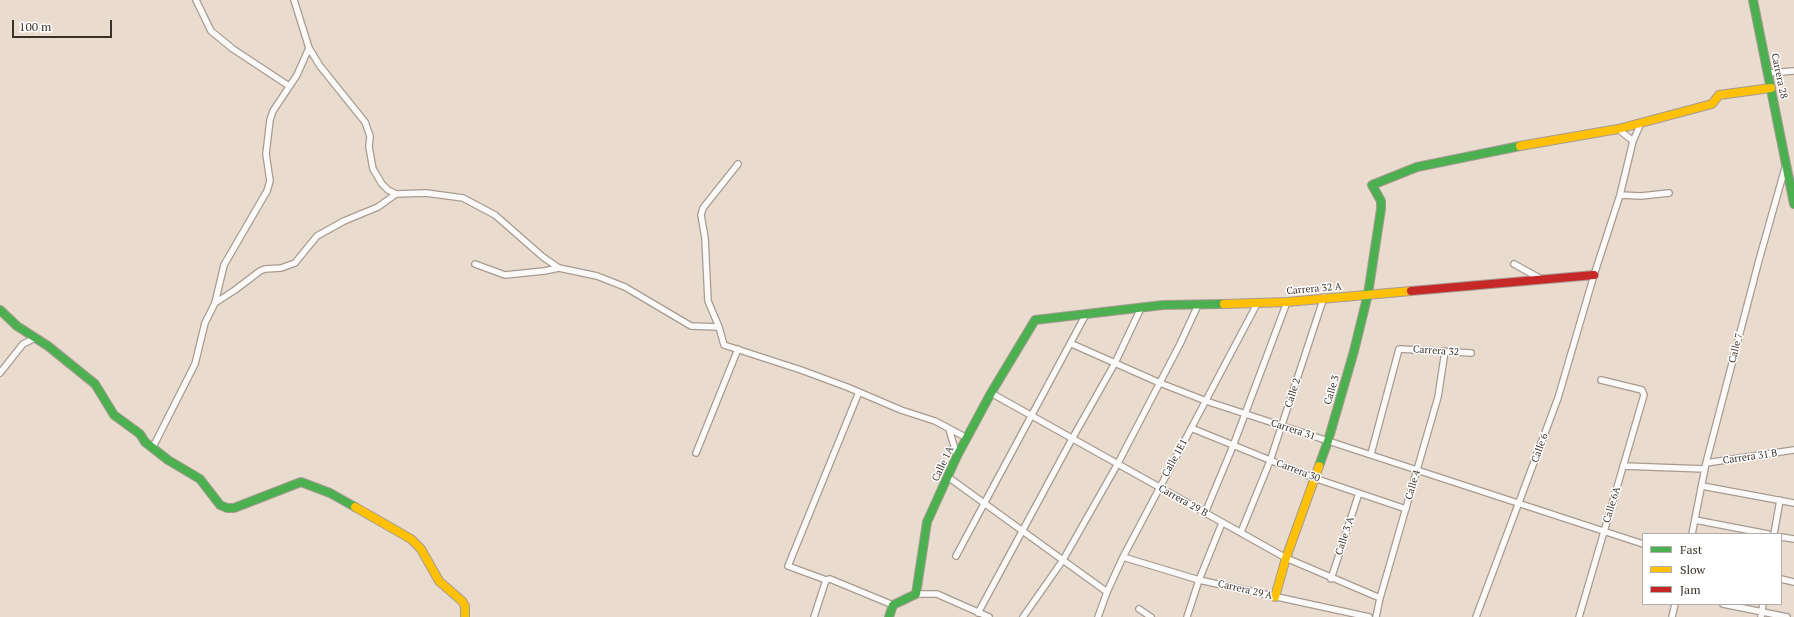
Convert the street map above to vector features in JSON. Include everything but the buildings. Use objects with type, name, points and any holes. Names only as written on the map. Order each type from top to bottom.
[{"type":"main road","name":"Carrera 28","points":[[1753,0],[1794,203]]},
{"type":"main road","points":[[1618,129],[1712,104],[1719,95],[1771,88]]},
{"type":"main road","name":"Calle 3","points":[[1275,597],[1286,558],[1328,440],[1354,351],[1368,294],[1381,209],[1381,201],[1372,185],[1401,173],[1425,166],[1554,139],[1618,129]]},
{"type":"main road","name":"Carrera 32 A","points":[[1035,320],[1162,305],[1287,302],[1324,297],[1545,281],[1594,275]]},
{"type":"main road","points":[[0,310],[17,326],[48,346],[95,384],[109,409],[140,434],[145,442],[181,469],[200,479],[220,505],[227,508],[234,508],[301,482],[330,493],[410,539],[421,549],[440,581],[462,601],[465,606],[466,617]]},
{"type":"main road","name":"Calle 1A","points":[[916,594],[927,522],[957,456],[991,393],[1035,320]]},
{"type":"main road","points":[[889,617],[893,605],[916,594]]},
{"type":"street","points":[[196,0],[211,31],[233,49],[289,86]]},
{"type":"street","points":[[294,0],[309,48],[320,66],[365,122],[370,136],[369,147],[373,169],[382,184],[396,194]]},
{"type":"street","points":[[153,447],[195,364],[205,323],[215,303],[224,265],[267,191],[270,181],[266,154],[270,120],[273,111],[298,75],[309,48]]},
{"type":"street","points":[[1768,73],[1794,71]]},
{"type":"street","name":"Calle 6","points":[[1476,617],[1520,504],[1558,398],[1594,275],[1620,195],[1633,141],[1641,123]]},
{"type":"street","points":[[1618,129],[1633,141]]},
{"type":"street","name":"Calle 7","points":[[1692,533],[1706,466],[1759,260],[1786,163]]},
{"type":"street","points":[[738,164],[703,208],[701,215],[705,238],[708,301],[719,327],[724,345],[802,370],[901,410],[934,421],[967,438]]},
{"type":"street","points":[[215,303],[260,271],[290,266],[295,263],[317,236],[344,221],[378,207],[396,194],[426,193],[463,198],[495,215],[543,257],[559,268],[597,276],[625,287],[691,326],[719,327]]},
{"type":"street","points":[[1620,195],[1641,196],[1669,193]]},
{"type":"street","points":[[475,264],[505,275],[559,268]]},
{"type":"street","points":[[1514,264],[1545,281]]},
{"type":"street","name":"Calle 2","points":[[1241,532],[1282,427],[1324,297]]},
{"type":"street","name":"Calle 1E1","points":[[1098,617],[1106,592],[1123,557],[1258,302]]},
{"type":"street","points":[[1205,513],[1233,446],[1287,302]]},
{"type":"street","points":[[1023,617],[1063,560],[1117,465],[1160,383],[1198,305]]},
{"type":"street","points":[[978,613],[1115,363],[1141,308]]},
{"type":"street","points":[[956,556],[1072,344],[1086,314]]},
{"type":"street","points":[[0,373],[23,344],[35,338]]},
{"type":"street","name":"Carrera 31","points":[[1072,344],[1160,383],[1206,401],[1282,427],[1418,469],[1520,504]]},
{"type":"street","name":"Carrera 32","points":[[1371,454],[1398,351],[1401,348],[1471,354]]},
{"type":"street","points":[[696,453],[738,349]]},
{"type":"street","name":"Calle 4","points":[[1376,617],[1380,598],[1438,396],[1445,351]]},
{"type":"street","name":"Calle 6A","points":[[1579,617],[1644,392],[1601,380]]},
{"type":"street","points":[[859,392],[788,566],[826,580],[830,580],[893,605]]},
{"type":"street","name":"Carrera 29 B","points":[[991,393],[1117,465],[1286,558],[1331,579],[1380,598]]},
{"type":"street","name":"Carrera 30","points":[[1191,428],[1314,478],[1406,509]]},
{"type":"street","points":[[948,429],[957,456]]},
{"type":"street","name":"Carrera 31 B","points":[[1623,466],[1706,466],[1794,450]]},
{"type":"street","points":[[948,477],[1106,592]]},
{"type":"street","points":[[1702,486],[1794,502]]},
{"type":"street","name":"Calle 3 A","points":[[1331,579],[1358,493]]},
{"type":"street","points":[[1774,533],[1780,500]]},
{"type":"street","points":[[1520,504],[1642,544]]},
{"type":"street","points":[[1695,520],[1763,533]]},
{"type":"street","points":[[1187,617],[1199,580],[1222,523]]},
{"type":"street","points":[[1782,537],[1794,540]]},
{"type":"street","name":"Carrera 29 A","points":[[1123,557],[1199,580],[1369,617]]},
{"type":"street","points":[[1782,579],[1794,582]]},
{"type":"street","points":[[814,617],[826,580]]},
{"type":"street","points":[[916,594],[937,594],[989,617]]},
{"type":"street","points":[[1672,617],[1675,605]]},
{"type":"street","points":[[1726,605],[1761,615],[1787,617]]},
{"type":"street","points":[[1761,615],[1763,605]]},
{"type":"street","points":[[1139,609],[1151,617]]},
{"type":"traffic: fast","points":[[1753,0],[1794,204]]},
{"type":"traffic: fast","points":[[1319,466],[1328,441],[1354,351],[1368,294],[1381,209],[1381,201],[1372,185],[1417,167],[1520,146]]},
{"type":"traffic: fast","points":[[889,617],[893,605],[916,594],[927,522],[957,456],[991,393],[1035,320],[1163,305],[1224,304]]},
{"type":"traffic: fast","points":[[0,310],[17,326],[48,346],[95,384],[114,415],[140,434],[145,442],[168,460],[200,479],[220,505],[227,508],[234,508],[301,482],[330,493],[355,507]]},
{"type":"traffic: slow","points":[[1520,146],[1618,129],[1712,104],[1719,95],[1771,88]]},
{"type":"traffic: slow","points":[[1224,304],[1287,302],[1411,291]]},
{"type":"traffic: slow","points":[[1275,597],[1286,558],[1319,466]]},
{"type":"traffic: slow","points":[[355,507],[411,539],[421,549],[439,581],[462,601],[465,606],[465,617]]},
{"type":"traffic: jam","points":[[1411,291],[1594,275]]}]
